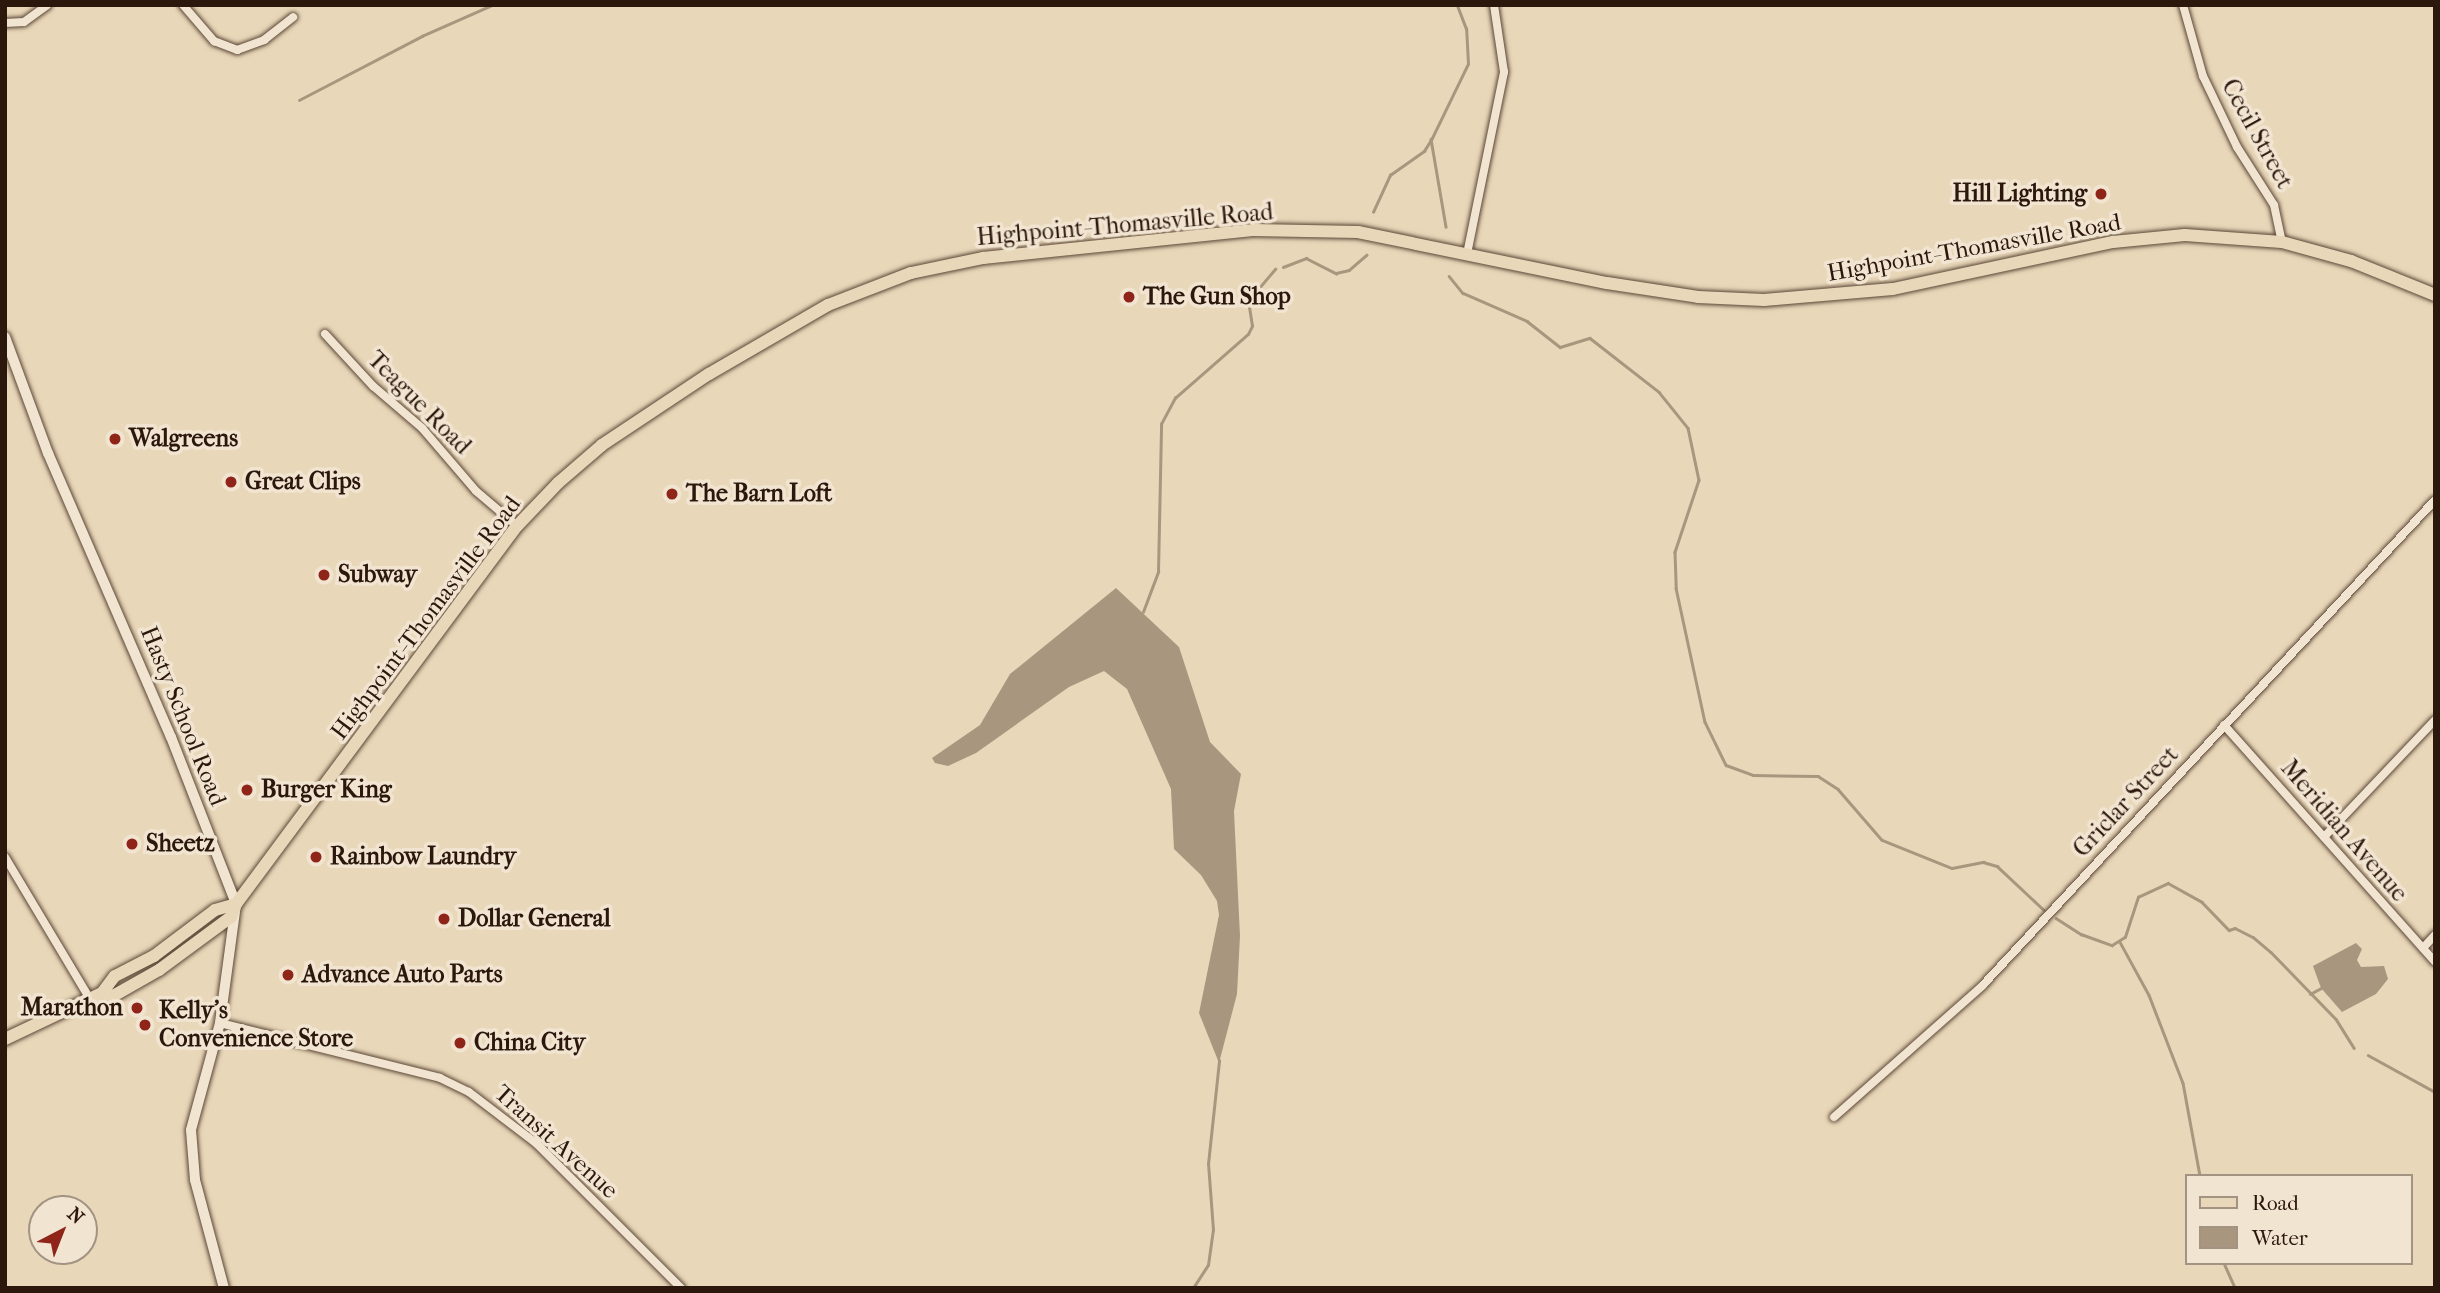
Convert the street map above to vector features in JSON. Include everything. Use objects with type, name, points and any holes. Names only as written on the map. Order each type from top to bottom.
[{"type":"main road","name":"Highpoint-Thomasville Road","points":[[5,1039],[96,996],[113,996],[159,970],[231,917],[236,904],[517,526],[558,483],[654,408],[828,304],[911,273],[983,258],[1253,230],[1358,232],[1698,297],[1764,300],[1893,289],[2132,240],[2185,235],[2282,242],[2351,261],[2435,295]]},
{"type":"street","points":[[5,23],[24,22],[47,5]]},
{"type":"street","points":[[183,5],[214,41],[237,50],[264,40],[293,18]]},
{"type":"street","points":[[1466,254],[1504,72],[1494,5]]},
{"type":"street","name":"Cecil Street","points":[[2183,5],[2203,76],[2237,148],[2274,205],[2282,242]]},
{"type":"street","name":"Teague Road","points":[[325,334],[373,386],[422,428],[477,491],[517,526]]},
{"type":"street","name":"Hasty School Road","points":[[5,337],[48,453],[171,737],[236,904],[219,1023],[195,1108],[190,1153],[224,1288]]},
{"type":"street","name":"Griclar Street","points":[[1834,1117],[1982,986],[2435,500]]},
{"type":"street","points":[[2324,836],[2435,720]]},
{"type":"street","name":"Meridian Avenue","points":[[2224,725],[2435,962]]},
{"type":"street","points":[[5,857],[96,996]]},
{"type":"street","points":[[2423,948],[2435,934]]},
{"type":"street","name":"Transit Avenue","points":[[219,1023],[440,1078],[469,1092],[537,1144],[681,1288]]},
{"type":"water","points":[[1116,588],[1179,647],[1210,742],[1241,774],[1234,811],[1240,936],[1237,994],[1219,1063],[1199,1013],[1219,915],[1217,901],[1201,875],[1174,849],[1171,789],[1127,689],[1104,671],[1069,687],[976,753],[948,766],[935,763],[932,758],[980,725],[1010,674]]},
{"type":"water","points":[[2356,943],[2362,949],[2357,960],[2361,967],[2384,966],[2388,979],[2376,994],[2342,1012],[2321,988],[2313,966]]},
{"type":"waterway","points":[[299,100],[422,36],[492,5]]},
{"type":"waterway","points":[[1373,212],[1390,175],[1424,151],[1468,64],[1466,29],[1457,5]]},
{"type":"waterway","points":[[1431,139],[1446,227]]},
{"type":"waterway","points":[[1283,267],[1306,258],[1336,273],[1349,270],[1366,255]]},
{"type":"waterway","points":[[1143,612],[1158,572],[1161,424],[1175,398],[1248,334],[1252,326],[1248,301],[1275,269]]},
{"type":"waterway","points":[[1449,276],[1463,293],[1527,321],[1560,347],[1590,338],[1659,392],[1688,428],[1699,480],[1675,552],[1676,588],[1705,722],[1726,765],[1753,775],[1818,776],[1838,789],[1882,840],[1952,868],[1983,862],[1997,866],[2044,910]]},
{"type":"waterway","points":[[2056,918],[2081,934],[2112,945],[2125,937],[2138,897],[2168,883],[2202,902],[2229,930],[2235,928],[2253,937],[2271,952],[2336,1019],[2354,1048]]},
{"type":"waterway","points":[[2120,942],[2149,995],[2183,1083],[2200,1174]]},
{"type":"waterway","points":[[2310,994],[2323,987]]},
{"type":"waterway","points":[[2368,1055],[2435,1092]]},
{"type":"waterway","points":[[1193,1288],[1208,1265],[1213,1230],[1208,1164],[1219,1061]]},
{"type":"waterway","points":[[2225,1265],[2235,1288]]},
{"type":"place","name":"Hill Lighting","points":[[2101,194]]},
{"type":"place","name":"The Gun Shop","points":[[1129,297]]},
{"type":"place","name":"Walgreens","points":[[115,439]]},
{"type":"place","name":"Great Clips","points":[[231,482]]},
{"type":"place","name":"The Barn Loft","points":[[672,494]]},
{"type":"place","name":"Subway","points":[[324,575]]},
{"type":"place","name":"Burger King","points":[[247,790]]},
{"type":"place","name":"Sheetz","points":[[132,844]]},
{"type":"place","name":"Rainbow Laundry","points":[[316,857]]},
{"type":"place","name":"Dollar General","points":[[444,919]]},
{"type":"place","name":"Advance Auto Parts","points":[[288,975]]},
{"type":"place","name":"Marathon","points":[[137,1008]]},
{"type":"place","name":"Kelly's Convenience Store","points":[[145,1025]]},
{"type":"place","name":"China City","points":[[460,1043]]}]
